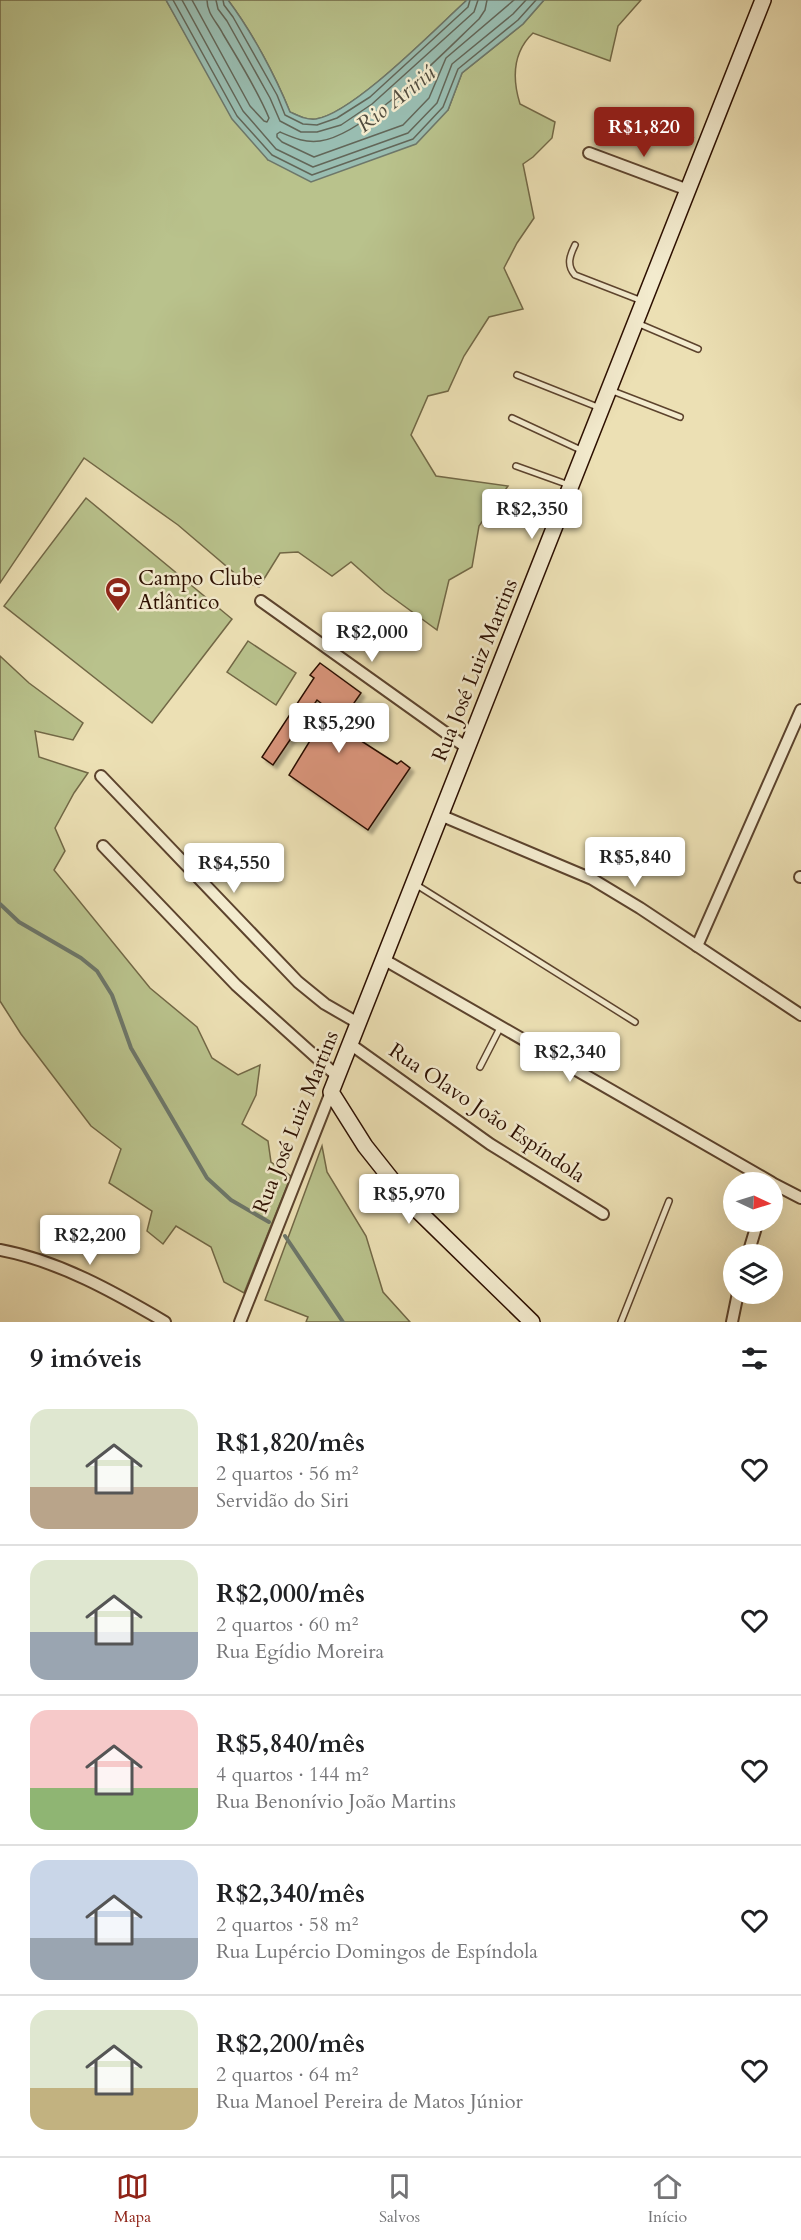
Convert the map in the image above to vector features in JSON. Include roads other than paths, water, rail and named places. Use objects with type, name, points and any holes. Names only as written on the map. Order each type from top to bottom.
[{"type":"main road","name":"Rua José Luiz Martins","points":[[331,1092],[763,0]]},
{"type":"main road","points":[[331,1092],[365,1146],[405,1196],[532,1322]]},
{"type":"street","points":[[589,153],[688,190]]},
{"type":"street","points":[[261,601],[467,748]]},
{"type":"street","points":[[697,946],[801,710]]},
{"type":"street","points":[[100,776],[298,982],[325,1004],[358,1023]]},
{"type":"street","points":[[440,815],[592,879],[801,1015]]},
{"type":"street","points":[[103,846],[236,985],[337,1076]]},
{"type":"street","points":[[384,958],[754,1172]]},
{"type":"street","name":"Rua Olavo João Espíndola","points":[[350,1044],[490,1144],[603,1214]]},
{"type":"street","name":"Rua José Luiz Martins","points":[[240,1322],[331,1092]]},
{"type":"street","points":[[783,1188],[801,1198]]},
{"type":"street","points":[[0,1250],[30,1257],[79,1277],[165,1322]]},
{"type":"street","points":[[732,1322],[736,1304]]},
{"type":"lane","points":[[575,244],[569,260],[571,271],[575,275],[644,302]]},
{"type":"lane","points":[[636,322],[698,350]]},
{"type":"lane","points":[[517,375],[601,408]]},
{"type":"lane","points":[[609,390],[680,417]]},
{"type":"lane","points":[[512,417],[584,452]]},
{"type":"lane","points":[[516,466],[571,486]]},
{"type":"lane","points":[[413,883],[635,1022]]},
{"type":"lane","points":[[480,1067],[501,1026]]},
{"type":"lane","points":[[621,1322],[669,1202]]},
{"type":"water","name":"Rio Aririú","points":[[166,0],[228,0],[262,54],[290,112],[316,119],[351,102],[372,86],[467,0],[544,0],[523,24],[462,73],[448,110],[416,144],[311,182],[268,160],[232,119]]},
{"type":"waterway","points":[[0,904],[19,922],[81,958],[97,971],[112,995],[131,1048],[207,1178],[231,1200],[269,1222]]},
{"type":"waterway","points":[[285,1236],[343,1322]]},
{"type":"place","name":"Campo Clube Atlântico","points":[[118,613]]}]
